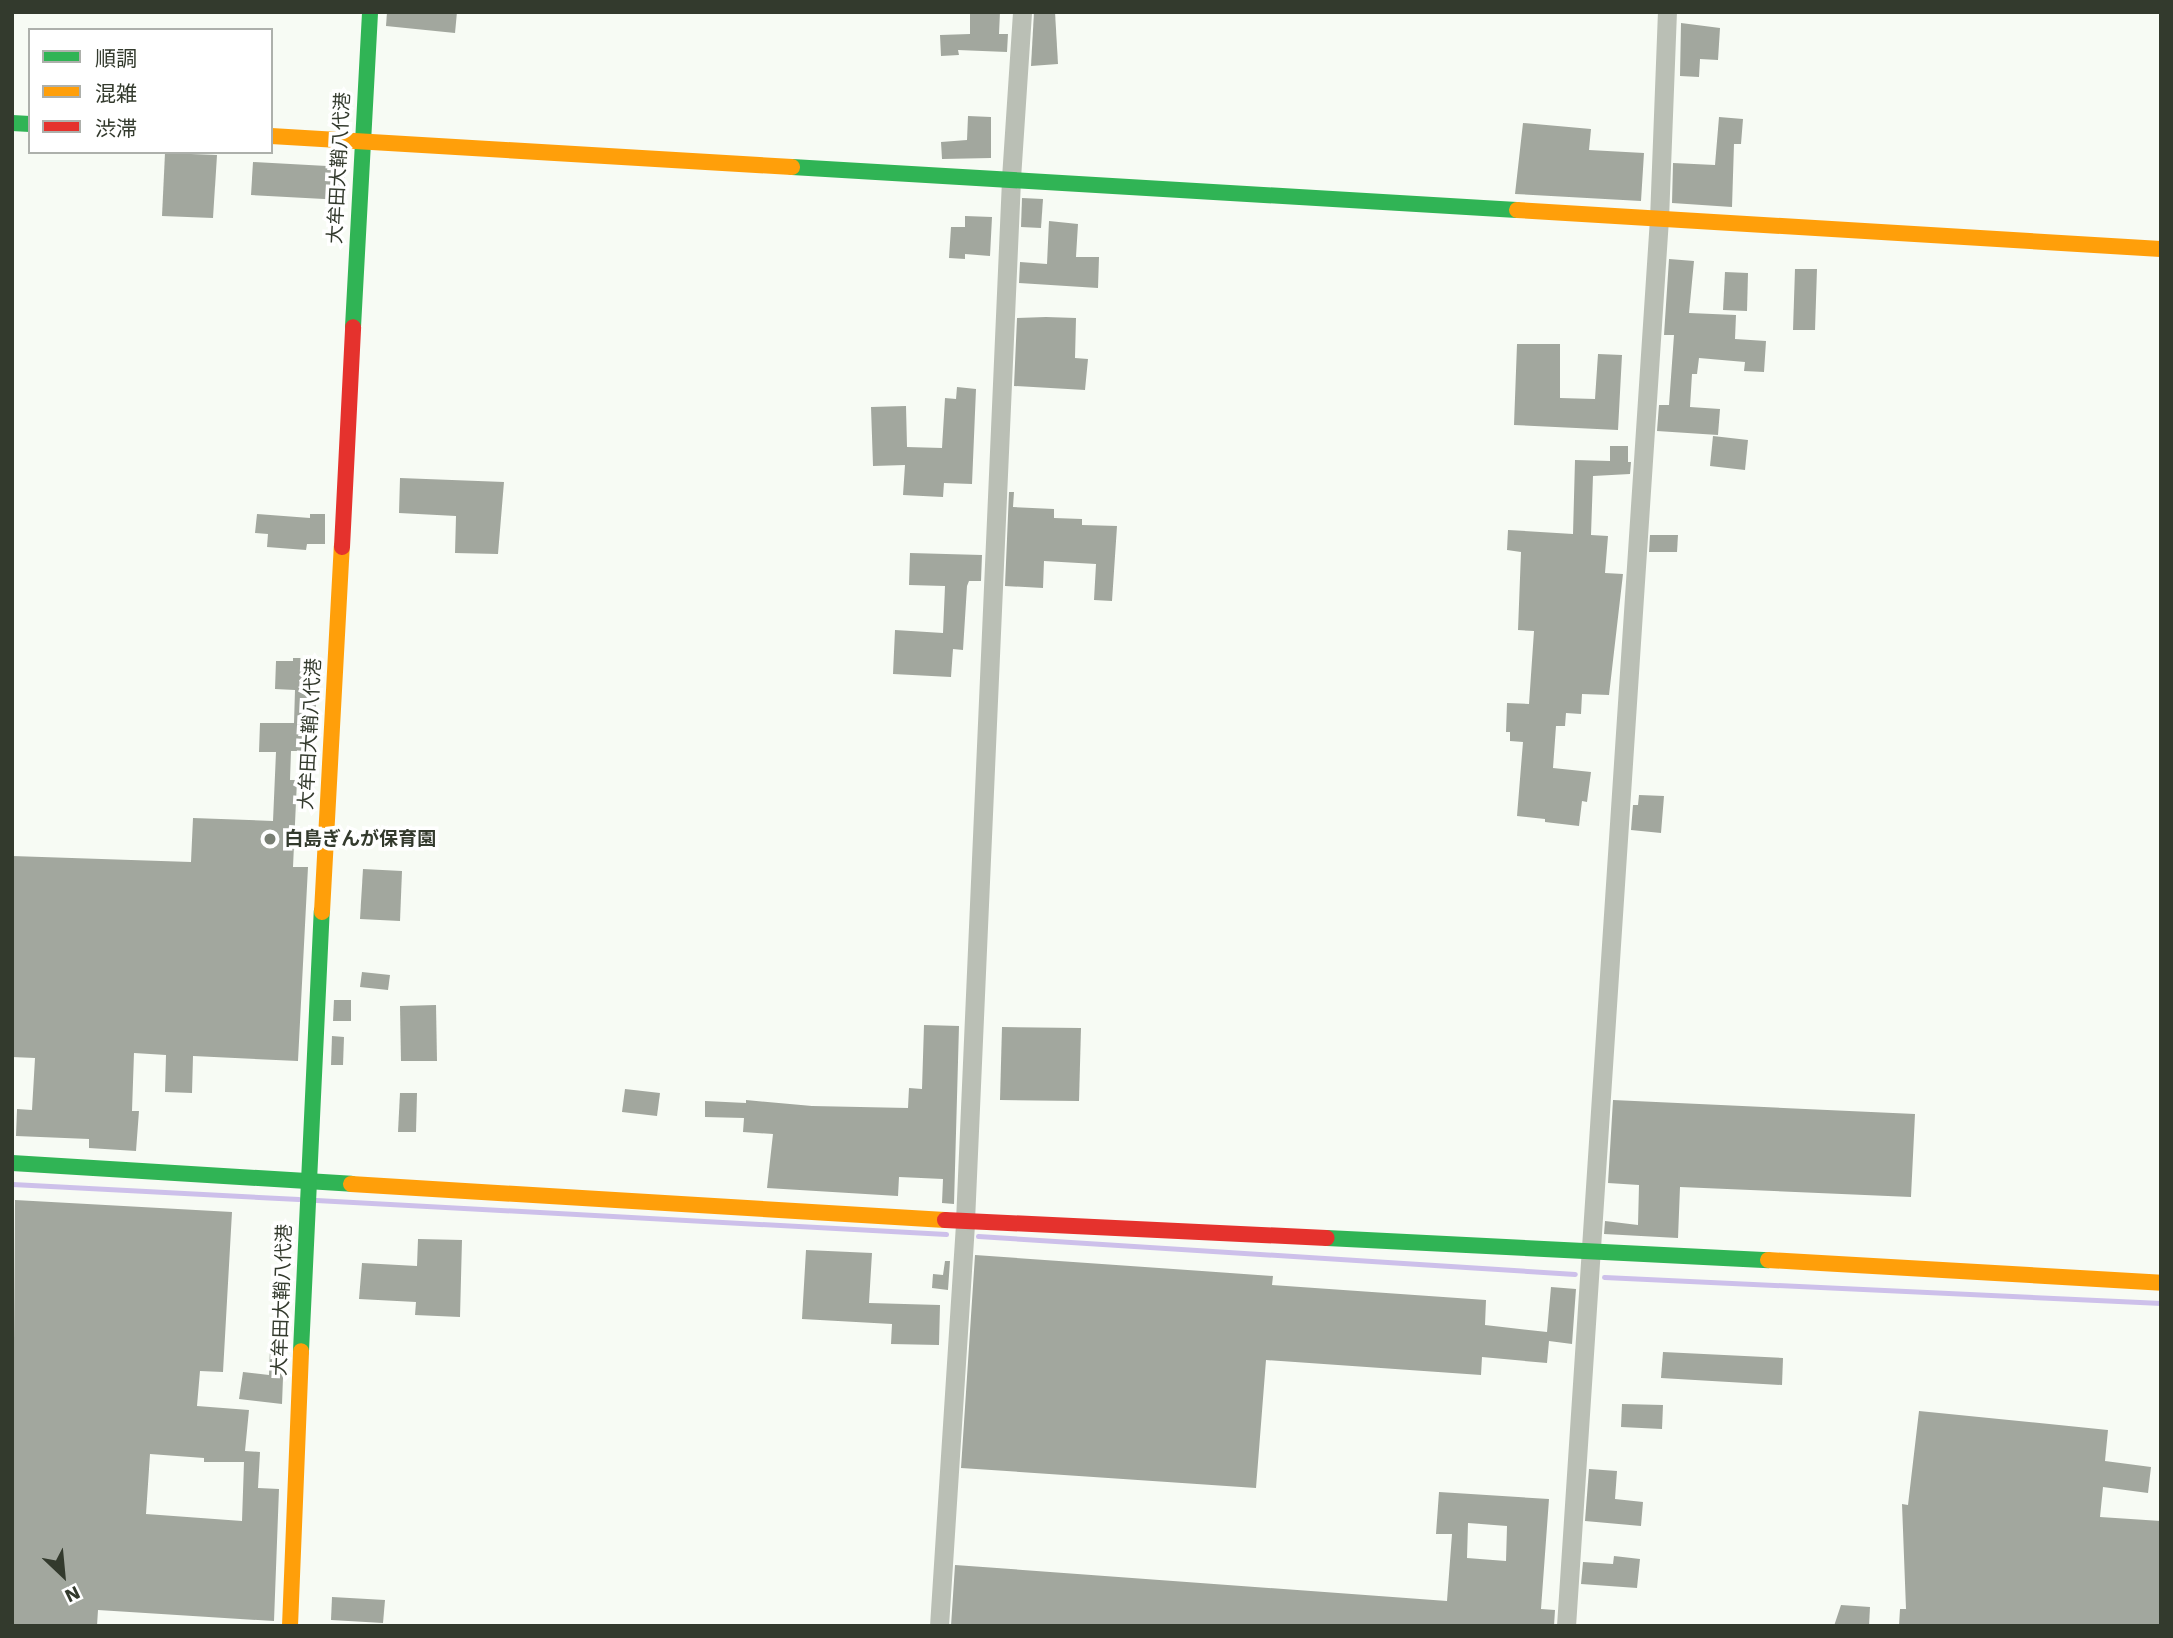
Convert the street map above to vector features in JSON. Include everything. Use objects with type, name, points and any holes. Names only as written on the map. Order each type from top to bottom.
[{"type":"street","name":"大牟田大鞘八代港","points":[[290,1626],[308,1179],[370,12]]},
{"type":"street","points":[[939,1626],[965,1221],[1012,178],[1022,12]]},
{"type":"street","points":[[1566,1626],[1659,219],[1667,12]]},
{"type":"street","points":[[273,136],[1012,178],[2161,249]]},
{"type":"street","points":[[12,1163],[965,1221],[1591,1250],[2161,1283]]},
{"type":"building","points":[[387,12],[457,12],[455,33],[386,26]]},
{"type":"building","points":[[970,12],[1000,12],[999,34],[1008,34],[1007,52],[958,50],[959,55],[941,56],[940,35],[970,34]]},
{"type":"building","points":[[1034,12],[1055,12],[1058,64],[1031,66]]},
{"type":"building","points":[[1681,23],[1720,28],[1718,60],[1700,59],[1699,77],[1680,76]]},
{"type":"building","points":[[968,116],[991,117],[991,158],[942,159],[941,142],[967,140]]},
{"type":"building","points":[[1719,117],[1743,119],[1741,144],[1734,144],[1732,207],[1672,203],[1673,163],[1715,165]]},
{"type":"building","points":[[1523,123],[1591,129],[1589,150],[1644,153],[1641,201],[1515,194]]},
{"type":"building","points":[[165,154],[217,155],[213,218],[162,216]]},
{"type":"building","points":[[253,162],[345,167],[343,200],[251,195]]},
{"type":"building","points":[[1022,198],[1043,199],[1041,228],[1021,227]]},
{"type":"building","points":[[965,216],[992,217],[990,256],[965,254],[965,259],[949,258],[951,227],[965,227]]},
{"type":"building","points":[[1049,221],[1078,224],[1076,257],[1099,257],[1098,288],[1019,283],[1020,262],[1047,264]]},
{"type":"building","points":[[1669,259],[1694,261],[1689,313],[1736,315],[1735,339],[1766,341],[1764,372],[1744,371],[1745,362],[1699,358],[1697,374],[1692,374],[1690,407],[1720,409],[1718,435],[1657,431],[1659,405],[1669,405],[1674,335],[1664,335]]},
{"type":"building","points":[[1795,269],[1817,269],[1815,330],[1793,330]]},
{"type":"building","points":[[1725,272],[1748,273],[1747,311],[1723,310]]},
{"type":"building","points":[[1017,318],[1076,318],[1075,358],[1088,359],[1085,390],[1014,386]]},
{"type":"building","points":[[1517,344],[1560,344],[1560,398],[1595,399],[1598,354],[1622,355],[1618,430],[1514,425]]},
{"type":"building","points":[[957,387],[976,389],[972,484],[944,483],[943,497],[903,495],[905,465],[873,466],[871,407],[906,406],[907,447],[942,448],[945,398],[956,399]]},
{"type":"building","points":[[1713,436],[1748,440],[1745,470],[1710,466]]},
{"type":"building","points":[[1610,446],[1628,446],[1628,462],[1631,462],[1630,474],[1593,476],[1591,535],[1608,536],[1605,573],[1623,574],[1609,695],[1582,694],[1581,714],[1566,713],[1565,726],[1556,726],[1553,768],[1591,772],[1587,802],[1582,801],[1579,826],[1545,822],[1545,819],[1517,816],[1523,742],[1510,741],[1510,732],[1506,732],[1507,703],[1529,704],[1534,631],[1518,630],[1521,552],[1507,550],[1508,530],[1573,534],[1575,460],[1610,461]]},
{"type":"building","points":[[400,478],[504,482],[498,554],[455,553],[456,516],[399,513]]},
{"type":"building","points":[[1009,492],[1014,492],[1013,507],[1054,509],[1054,518],[1082,519],[1082,525],[1117,526],[1112,601],[1094,600],[1096,564],[1044,561],[1043,588],[1005,586]]},
{"type":"building","points":[[257,514],[310,518],[310,514],[325,514],[325,544],[307,544],[306,550],[267,547],[268,534],[255,533]]},
{"type":"building","points":[[1650,535],[1678,535],[1677,552],[1649,552]]},
{"type":"building","points":[[910,553],[982,555],[981,581],[969,581],[967,586],[963,650],[953,649],[951,677],[893,674],[895,630],[943,633],[945,586],[909,585]]},
{"type":"building","points":[[293,658],[318,658],[314,751],[291,751],[290,780],[297,780],[293,867],[308,867],[298,1061],[193,1056],[192,1093],[165,1092],[166,1055],[134,1053],[132,1111],[139,1111],[136,1151],[89,1148],[89,1139],[16,1136],[17,1109],[32,1110],[35,1058],[12,1057],[12,856],[191,862],[193,818],[273,821],[276,752],[259,752],[260,723],[294,723],[295,690],[275,689],[276,661],[293,661]]},
{"type":"building","points":[[1639,795],[1664,796],[1661,833],[1631,830],[1633,805],[1638,805]]},
{"type":"building","points":[[363,869],[402,871],[400,921],[360,919]]},
{"type":"building","points":[[362,972],[390,975],[388,990],[360,987]]},
{"type":"building","points":[[334,1000],[351,1000],[351,1021],[333,1021]]},
{"type":"building","points":[[436,1005],[437,1061],[401,1061],[400,1006]]},
{"type":"building","points":[[924,1025],[959,1026],[954,1204],[942,1203],[943,1179],[899,1177],[898,1196],[767,1188],[773,1134],[743,1132],[744,1118],[705,1117],[705,1101],[746,1103],[746,1100],[812,1106],[908,1108],[909,1088],[922,1089]]},
{"type":"building","points":[[1002,1027],[1081,1028],[1079,1101],[1000,1100]]},
{"type":"building","points":[[332,1036],[344,1037],[343,1065],[331,1065]]},
{"type":"building","points":[[625,1089],[660,1093],[657,1116],[622,1112]]},
{"type":"building","points":[[400,1093],[417,1093],[416,1132],[398,1132]]},
{"type":"building","points":[[1613,1100],[1915,1114],[1911,1197],[1680,1187],[1678,1238],[1604,1234],[1605,1221],[1638,1225],[1639,1185],[1608,1183]]},
{"type":"building","points":[[15,1200],[232,1212],[223,1372],[200,1371],[197,1406],[249,1410],[245,1451],[260,1452],[258,1488],[279,1489],[274,1621],[98,1610],[97,1626],[12,1626]],"holes":[[[150,1454],[204,1458],[204,1462],[244,1462],[242,1521],[146,1514]]]},
{"type":"building","points":[[418,1239],[462,1240],[460,1317],[415,1315],[416,1302],[359,1299],[362,1263],[417,1266]]},
{"type":"building","points":[[806,1250],[872,1253],[869,1303],[940,1305],[939,1345],[891,1344],[892,1324],[802,1319]]},
{"type":"building","points":[[975,1255],[1273,1276],[1272,1285],[1486,1300],[1485,1325],[1547,1332],[1551,1287],[1576,1289],[1572,1344],[1549,1341],[1547,1363],[1482,1357],[1481,1375],[1266,1360],[1256,1488],[961,1468]]},
{"type":"building","points":[[945,1261],[950,1261],[948,1290],[932,1288],[933,1274],[943,1275]]},
{"type":"building","points":[[279,1326],[285,1326],[282,1404],[239,1399],[243,1372],[269,1375],[270,1348],[278,1348]]},
{"type":"building","points":[[1663,1352],[1783,1358],[1782,1385],[1661,1378]]},
{"type":"building","points":[[1622,1404],[1663,1405],[1662,1429],[1621,1427]]},
{"type":"building","points":[[1919,1411],[2108,1430],[2105,1461],[2151,1467],[2148,1493],[2103,1487],[2100,1517],[2161,1521],[2161,1626],[1899,1626],[1900,1609],[1906,1609],[1902,1504],[1908,1505]]},
{"type":"building","points":[[1589,1469],[1617,1471],[1615,1499],[1643,1502],[1641,1526],[1585,1521]]},
{"type":"building","points":[[1439,1492],[1549,1499],[1541,1609],[1555,1610],[1554,1626],[951,1626],[955,1565],[1447,1601],[1452,1534],[1436,1534]],"holes":[[[1468,1523],[1507,1526],[1506,1561],[1467,1558]]]},
{"type":"building","points":[[1614,1556],[1640,1559],[1637,1588],[1581,1584],[1583,1562],[1613,1564]]},
{"type":"building","points":[[332,1597],[385,1600],[383,1623],[331,1620]]},
{"type":"building","points":[[1841,1605],[1870,1607],[1869,1626],[1834,1626]]},
{"type":"waterway","points":[[12,1184],[299,1199]]},
{"type":"waterway","points":[[316,1200],[946,1234]]},
{"type":"waterway","points":[[978,1236],[1575,1274]]},
{"type":"waterway","points":[[1604,1277],[2161,1303]]},
{"type":"traffic: fast","points":[[353,327],[370,12]]},
{"type":"traffic: fast","points":[[12,123],[28,124]]},
{"type":"traffic: fast","points":[[792,167],[1517,210]]},
{"type":"traffic: fast","points":[[301,1351],[322,912]]},
{"type":"traffic: fast","points":[[12,1163],[351,1184]]},
{"type":"traffic: fast","points":[[1327,1238],[1768,1260]]},
{"type":"traffic: slow","points":[[273,136],[792,167]]},
{"type":"traffic: slow","points":[[1517,210],[2161,249]]},
{"type":"traffic: slow","points":[[322,912],[342,547]]},
{"type":"traffic: slow","points":[[351,1184],[945,1220]]},
{"type":"traffic: slow","points":[[1768,1260],[2161,1283]]},
{"type":"traffic: slow","points":[[290,1626],[301,1351]]},
{"type":"traffic: jam","points":[[342,547],[353,327]]},
{"type":"traffic: jam","points":[[945,1220],[1327,1238]]},
{"type":"place","name":"白島ぎんが保育園","points":[[270,839]]}]
